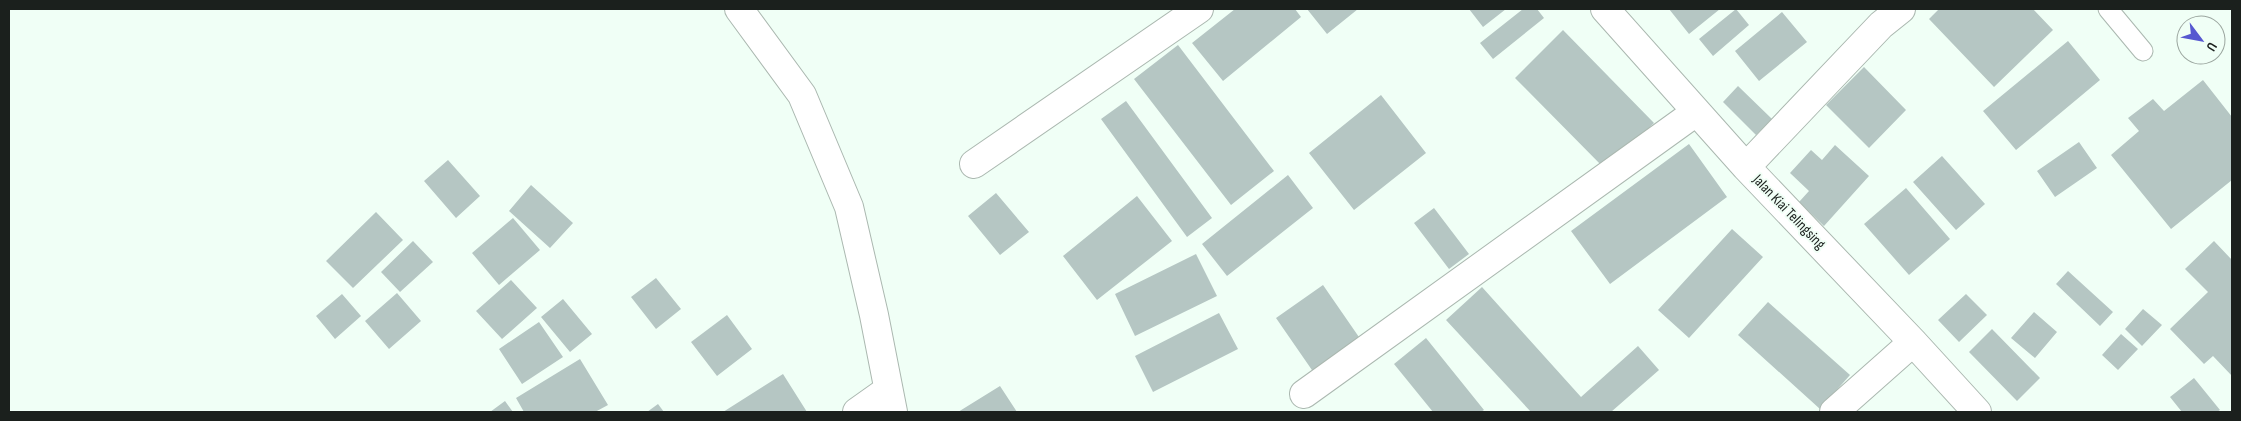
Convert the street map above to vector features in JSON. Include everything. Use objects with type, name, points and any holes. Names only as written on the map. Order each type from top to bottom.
[{"type":"street","points":[[739,9],[802,94],[848,206],[874,315],[891,401],[857,412]]},
{"type":"street","points":[[974,164],[1199,9]]},
{"type":"street","name":"Jalan Kiai Telingsing","points":[[1605,9],[1746,167],[1977,412]]},
{"type":"street","points":[[1746,167],[1881,25],[1901,9]]},
{"type":"street","points":[[1304,394],[1696,112]]},
{"type":"street","points":[[1834,412],[1913,342]]},
{"type":"lane","points":[[2108,9],[2143,51]]},
{"type":"building","points":[[1235,9],[1295,9],[1301,17],[1223,81],[1192,43]]},
{"type":"building","points":[[1307,9],[1358,9],[1327,34]]},
{"type":"building","points":[[1469,9],[1506,9],[1483,27]]},
{"type":"building","points":[[1523,9],[1537,9],[1544,18],[1493,59],[1480,43]]},
{"type":"building","points":[[1669,9],[1720,9],[1689,34]]},
{"type":"building","points":[[1736,9],[1749,25],[1713,56],[1699,39]]},
{"type":"building","points":[[1939,9],[2033,9],[2053,30],[1994,87],[1929,19]]},
{"type":"building","points":[[1782,12],[1807,42],[1759,81],[1735,51]]},
{"type":"building","points":[[1563,30],[1654,123],[1606,170],[1515,78]]},
{"type":"building","points":[[2068,41],[2100,80],[2016,150],[1983,111]]},
{"type":"building","points":[[1178,45],[1274,171],[1231,205],[1134,79]]},
{"type":"building","points":[[1864,67],[1906,110],[1869,148],[1826,105]]},
{"type":"building","points":[[2203,80],[2232,117],[2232,180],[2171,229],[2111,155],[2139,131],[2128,118],[2153,99],[2164,111]]},
{"type":"building","points":[[1738,86],[1772,119],[1756,135],[1723,102]]},
{"type":"building","points":[[1381,95],[1426,153],[1354,210],[1309,153]]},
{"type":"building","points":[[1126,101],[1212,218],[1187,237],[1101,119]]},
{"type":"building","points":[[2079,142],[2097,168],[2055,197],[2037,171]]},
{"type":"building","points":[[1689,144],[1727,197],[1610,284],[1571,231]]},
{"type":"building","points":[[1835,145],[1869,176],[1824,226],[1799,202],[1809,191],[1790,173],[1811,150],[1822,160]]},
{"type":"building","points":[[1942,156],[1985,204],[1956,230],[1913,182]]},
{"type":"building","points":[[448,160],[480,196],[456,218],[424,181]]},
{"type":"building","points":[[1288,175],[1313,208],[1227,276],[1202,244]]},
{"type":"building","points":[[531,185],[573,223],[550,248],[509,211]]},
{"type":"building","points":[[1906,188],[1950,239],[1909,275],[1864,224]]},
{"type":"building","points":[[996,193],[1029,232],[1000,255],[968,216]]},
{"type":"building","points":[[1137,196],[1172,241],[1097,300],[1063,256]]},
{"type":"building","points":[[1434,208],[1469,254],[1449,269],[1414,223]]},
{"type":"building","points":[[376,212],[403,240],[353,288],[326,261]]},
{"type":"building","points":[[513,218],[540,250],[499,285],[472,253]]},
{"type":"building","points":[[1732,229],[1763,257],[1689,338],[1658,310]]},
{"type":"building","points":[[413,241],[433,262],[400,292],[381,272]]},
{"type":"building","points":[[2214,241],[2232,260],[2232,376],[2213,356],[2204,364],[2170,329],[2208,292],[2185,269]]},
{"type":"building","points":[[1196,254],[1217,296],[1135,336],[1115,294]]},
{"type":"building","points":[[2068,271],[2113,312],[2100,326],[2056,284]]},
{"type":"building","points":[[656,278],[681,309],[656,329],[631,297]]},
{"type":"building","points":[[511,280],[537,308],[502,339],[476,311]]},
{"type":"building","points":[[1323,285],[1361,340],[1314,373],[1276,318]]},
{"type":"building","points":[[1482,287],[1581,397],[1638,346],[1659,370],[1611,412],[1531,412],[1446,320]]},
{"type":"building","points":[[397,293],[421,321],[389,349],[365,321]]},
{"type":"building","points":[[342,294],[361,316],[335,339],[316,316]]},
{"type":"building","points":[[1966,294],[1987,315],[1959,342],[1938,320]]},
{"type":"building","points":[[563,299],[592,334],[570,352],[541,317]]},
{"type":"building","points":[[1768,302],[1850,375],[1820,409],[1738,335]]},
{"type":"building","points":[[2143,309],[2162,325],[2142,346],[2125,329]]},
{"type":"building","points":[[2034,312],[2057,332],[2035,358],[2011,338]]},
{"type":"building","points":[[1219,313],[1238,349],[1153,392],[1135,356]]},
{"type":"building","points":[[727,315],[752,349],[717,376],[691,342]]},
{"type":"building","points":[[539,322],[563,357],[522,384],[499,349]]},
{"type":"building","points":[[1992,329],[2040,378],[2017,401],[1969,352]]},
{"type":"building","points":[[2121,334],[2138,349],[2118,370],[2102,355]]},
{"type":"building","points":[[1426,338],[1484,410],[1481,412],[1433,412],[1394,364]]},
{"type":"building","points":[[580,359],[608,405],[595,412],[524,412],[516,398]]},
{"type":"building","points":[[783,374],[807,412],[723,412]]},
{"type":"building","points":[[2194,378],[2220,410],[2217,412],[2182,412],[2170,397]]},
{"type":"building","points":[[1000,386],[1017,412],[958,412]]},
{"type":"building","points":[[505,401],[513,412],[490,412]]},
{"type":"building","points":[[658,404],[664,412],[647,412]]}]
